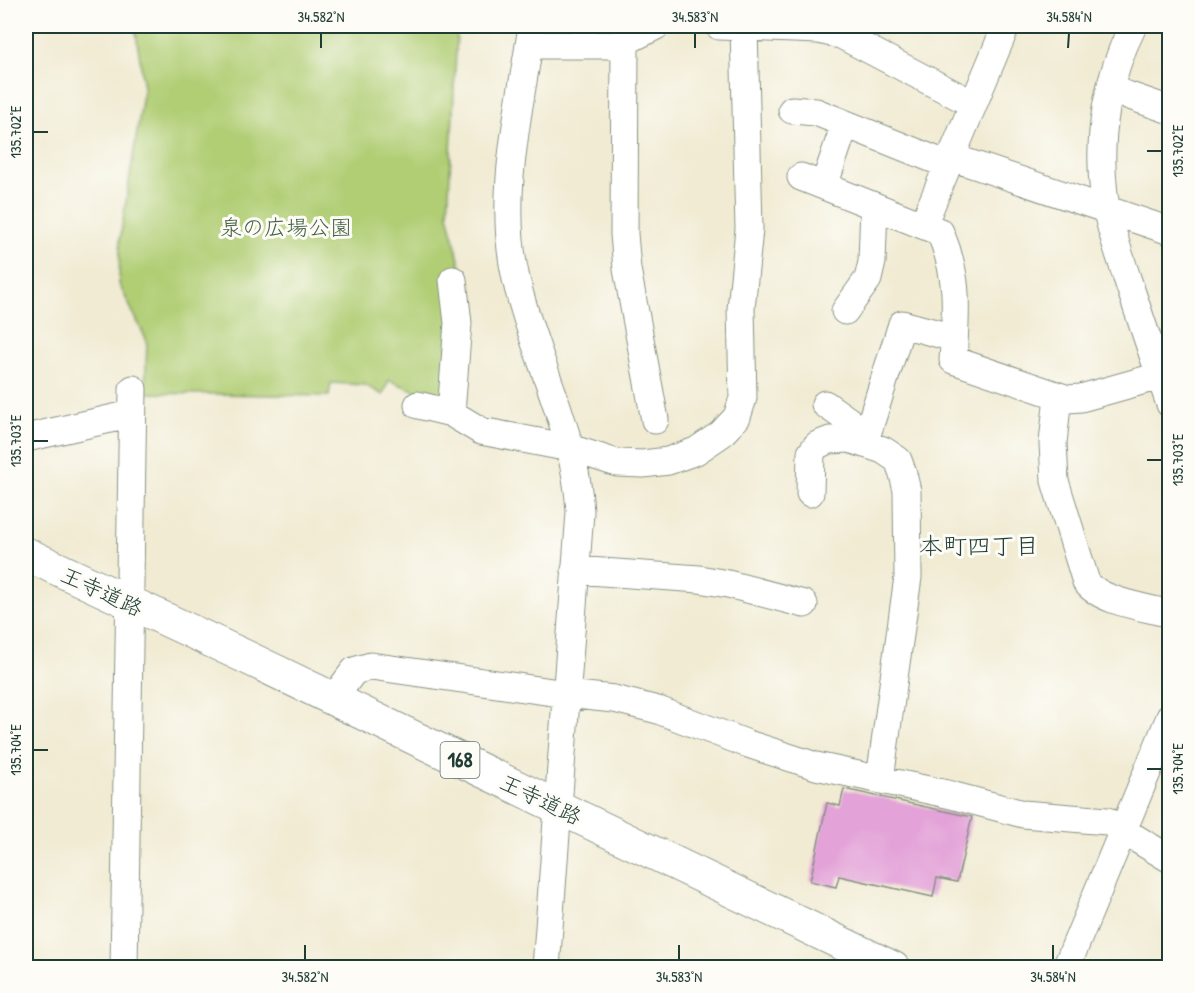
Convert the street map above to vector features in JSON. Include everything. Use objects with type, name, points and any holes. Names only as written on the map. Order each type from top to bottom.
[{"type":"highway","name":"王寺道路","points":[[26,554],[893,968]]},
{"type":"street","points":[[418,405],[451,413],[482,431],[570,448],[616,463],[643,464],[668,461],[696,451],[721,435],[737,417],[743,398],[741,309],[749,229],[748,26],[819,30],[841,35],[973,104]]},
{"type":"street","points":[[923,225],[1006,26]]},
{"type":"street","points":[[1133,26],[1114,71],[1110,91],[1103,144],[1104,197],[1118,249],[1165,374],[1170,404]]},
{"type":"street","points":[[546,968],[579,496],[575,465],[516,280],[509,234],[510,180],[531,35],[618,45],[644,30]]},
{"type":"street","points":[[644,30],[624,234],[627,269],[655,420]]},
{"type":"street","points":[[1110,91],[1170,110]]},
{"type":"street","points":[[792,110],[816,112],[949,161],[1170,231]]},
{"type":"street","points":[[845,124],[812,181],[940,232],[955,276],[953,360],[1068,399],[1082,398],[1165,374]]},
{"type":"street","points":[[845,311],[868,279],[872,262],[874,206]]},
{"type":"street","points":[[451,413],[458,323],[453,280]]},
{"type":"street","points":[[864,444],[902,324],[954,338]]},
{"type":"street","points":[[1058,396],[1053,443],[1055,481],[1086,582],[1092,590],[1105,596],[1170,614]]},
{"type":"street","points":[[26,438],[133,401],[124,968]]},
{"type":"street","points":[[825,404],[849,421],[864,444]]},
{"type":"street","points":[[810,493],[811,453],[817,445],[830,440],[849,439],[883,450],[898,459],[903,474],[907,491],[908,577],[880,779]]},
{"type":"street","points":[[575,570],[699,579],[728,584],[804,604]]},
{"type":"street","points":[[333,699],[354,671],[371,666],[614,699],[658,710],[748,744],[816,766],[947,794],[1023,814],[1107,821],[1170,859]]},
{"type":"street","points":[[1066,968],[1170,717]]},
{"type":"green space","name":"泉の広場公園","points":[[135,26],[456,26],[448,214],[463,277],[450,324],[444,403],[389,380],[383,395],[365,385],[331,383],[329,396],[145,393],[147,341],[119,284],[120,239],[144,88]]},
{"type":"building","points":[[844,789],[972,817],[957,882],[937,878],[933,897],[839,876],[836,887],[810,881],[827,803],[840,806]]},
{"type":"district","name":"本町四丁目","points":[[979,546]]}]
